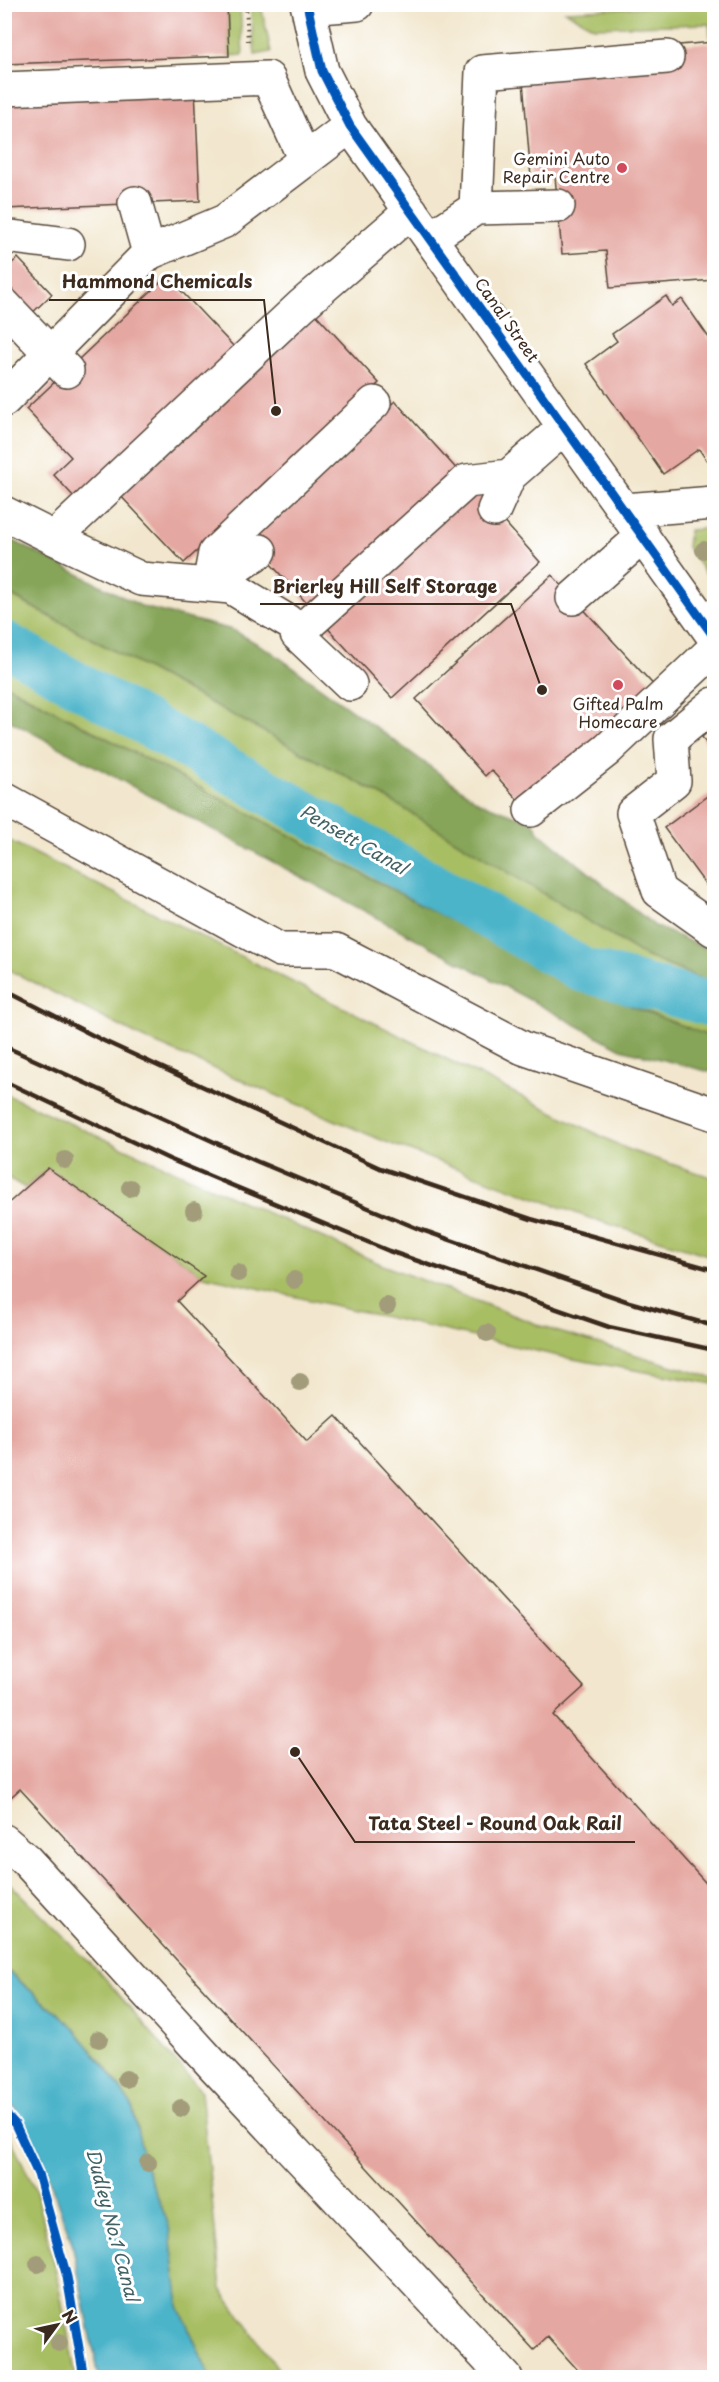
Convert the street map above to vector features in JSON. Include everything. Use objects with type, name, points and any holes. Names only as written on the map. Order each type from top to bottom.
[{"type":"street","points":[[307,6],[357,4]]},
{"type":"street","name":"Canal Street","points":[[307,6],[322,71],[350,126],[714,637]]},
{"type":"street","points":[[476,208],[483,72],[667,57]]},
{"type":"street","points":[[4,89],[268,78],[305,160]]},
{"type":"street","points":[[4,400],[59,362],[149,253],[225,221],[350,126]]},
{"type":"street","points":[[135,203],[149,253]]},
{"type":"street","points":[[430,238],[476,208],[558,206]]},
{"type":"street","points":[[54,538],[170,436],[301,306],[411,211]]},
{"type":"street","points":[[4,236],[68,244]]},
{"type":"street","points":[[4,304],[59,362]]},
{"type":"street","points":[[209,585],[215,553],[374,403]]},
{"type":"street","points":[[494,510],[509,476],[565,428]]},
{"type":"street","points":[[350,684],[297,634],[467,481],[509,476]]},
{"type":"street","points":[[573,598],[634,523],[714,503]]},
{"type":"street","points":[[4,513],[141,579],[231,587],[287,621]]},
{"type":"street","points":[[209,585],[260,552]]},
{"type":"street","points":[[531,810],[607,750],[714,649]]},
{"type":"street","points":[[714,704],[671,739],[674,781],[633,813],[659,891],[714,930]]},
{"type":"street","points":[[4,800],[280,950],[336,950],[523,1048],[714,1114]]},
{"type":"street","points":[[4,1841],[26,1860],[206,2058],[507,2378]]},
{"type":"path","points":[[246,4],[248,49]]},
{"type":"green space","points":[[227,5],[240,5],[243,55],[229,56]]},
{"type":"green space","points":[[250,5],[261,5],[271,52],[255,55]]},
{"type":"green space","points":[[714,5],[714,42],[711,42],[709,24],[594,27],[565,11]]},
{"type":"green space","points":[[714,528],[714,585],[687,547],[689,530]]},
{"type":"green space","points":[[4,536],[143,607],[233,630],[270,651],[479,802],[533,822],[540,833],[655,926],[714,952],[714,984],[647,957],[385,797],[5,592]]},
{"type":"green space","points":[[4,592],[385,797],[647,957],[714,984],[714,1038],[563,980],[5,684]]},
{"type":"green space","points":[[4,684],[563,980],[714,1038],[714,1073],[621,1049],[5,718]]},
{"type":"green space","points":[[4,838],[629,1150],[714,1178],[714,1257],[584,1216],[386,1142],[147,1040],[5,968]]},
{"type":"green space","points":[[5,1094],[385,1266],[552,1330],[714,1378],[714,1384],[567,1358],[204,1276],[48,1168],[25,1188],[5,1176]]},
{"type":"green space","points":[[4,1878],[104,1977],[201,2091],[221,2289],[284,2377],[210,2377],[179,2306],[169,2226],[145,2165],[132,2106],[107,2069],[71,2025],[5,1968]]},
{"type":"green space","points":[[4,2125],[36,2191],[57,2277],[76,2377],[5,2377]]},
{"type":"water","name":"Dudley No.1 Canal","points":[[4,1968],[71,2025],[107,2069],[132,2106],[145,2165],[169,2226],[179,2306],[210,2377],[99,2377],[72,2243],[39,2151],[15,2109],[5,2098]]},
{"type":"building","points":[[4,4],[227,4],[229,56],[4,64]]},
{"type":"building","name":"Gemini Auto Repair Centre","points":[[714,42],[714,280],[610,288],[606,251],[562,254],[555,176],[531,178],[523,81],[667,46]]},
{"type":"building","points":[[195,89],[200,201],[4,209],[4,98]]},
{"type":"building","points":[[18,258],[52,294],[27,318],[4,294],[4,270]]},
{"type":"building","points":[[167,276],[235,348],[75,498],[53,474],[71,457],[26,409]]},
{"type":"building","points":[[666,296],[672,306],[682,299],[714,345],[714,465],[711,467],[699,449],[663,474],[586,364],[617,341],[612,334]]},
{"type":"building","points":[[312,310],[379,383],[184,563],[117,492]]},
{"type":"building","points":[[395,401],[462,475],[314,611],[246,537]]},
{"type":"building","points":[[473,486],[540,562],[392,698],[323,623]]},
{"type":"building","points":[[552,575],[660,692],[540,790],[535,784],[518,800],[491,770],[485,776],[416,699]]},
{"type":"building","points":[[714,727],[714,755],[702,737]]},
{"type":"building","points":[[714,791],[714,896],[664,828]]},
{"type":"building","points":[[48,1168],[204,1276],[177,1301],[307,1442],[336,1416],[584,1687],[553,1715],[714,1892],[714,2378],[585,2378],[548,2337],[534,2350],[20,1789],[4,1803],[4,1207]]},
{"type":"waterway","name":"Pensett Canal","points":[[4,643],[583,970],[714,1005]]},
{"type":"railway","points":[[4,990],[104,1041],[380,1168],[531,1219],[714,1270]]},
{"type":"railway","points":[[4,1046],[256,1161],[419,1229],[629,1302],[714,1326]]},
{"type":"railway","points":[[4,1081],[169,1159],[389,1251],[609,1327],[714,1350]]},
{"type":"cycle path","points":[[307,4],[322,71],[350,126],[714,637]]},
{"type":"cycle path","points":[[4,2112],[15,2124],[38,2174],[67,2277],[84,2378]]},
{"type":"place","name":"Gemini Auto Repair Centre","points":[[622,168]]},
{"type":"place","name":"Hammond Chemicals","points":[[276,411]]},
{"type":"place","name":"Gifted Palm Homecare","points":[[618,685]]},
{"type":"place","name":"Brierley Hill Self Storage","points":[[542,690]]},
{"type":"place","name":"Tata Steel - Round Oak Rail","points":[[295,1752]]}]
